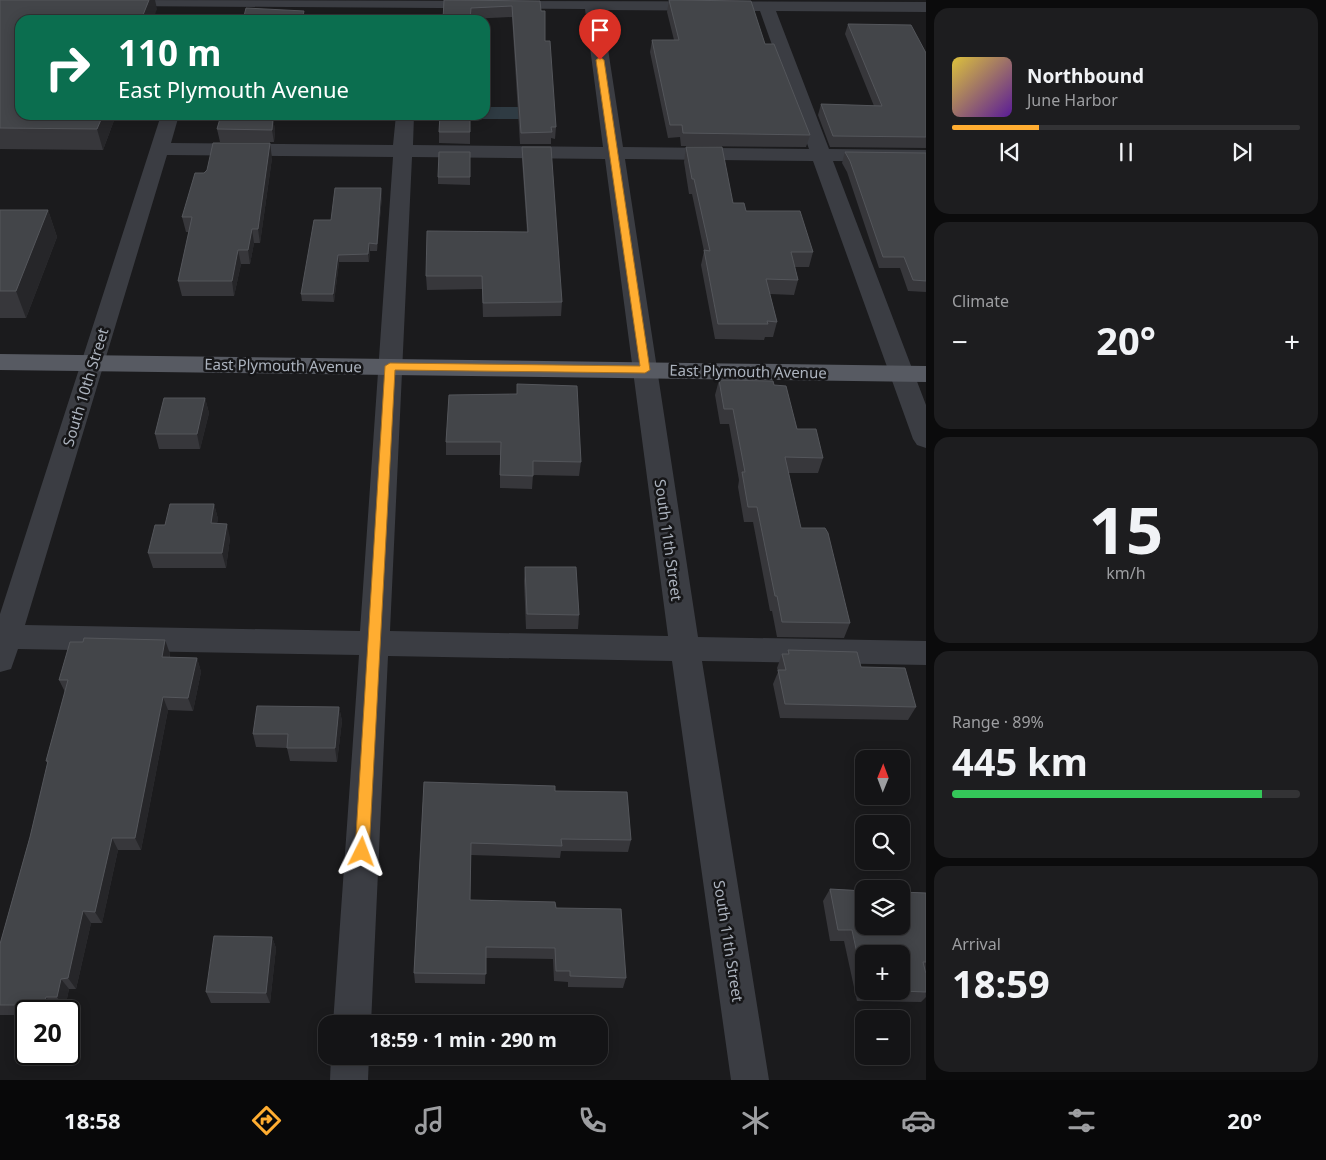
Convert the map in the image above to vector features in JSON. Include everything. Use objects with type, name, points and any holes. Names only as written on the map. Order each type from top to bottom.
[{"type":"main road","name":"East Plymouth Avenue","points":[[0,362],[926,374]]},
{"type":"street","points":[[107,1],[764,2],[926,7]]},
{"type":"street","points":[[201,15],[205,1]]},
{"type":"street","points":[[411,15],[412,1]]},
{"type":"street","name":"South 11th Street","points":[[592,2],[685,649],[750,1080]]},
{"type":"street","points":[[764,2],[819,155],[926,439]]},
{"type":"street","name":"South 10th Street","points":[[4,648],[169,120]]},
{"type":"street","points":[[353,1015],[406,120]]},
{"type":"street","points":[[160,149],[926,156]]},
{"type":"street","points":[[4,648],[374,642],[926,653]]},
{"type":"street","points":[[349,1080],[350,1065]]},
{"type":"shaded area","points":[[490,107],[519,107],[519,119],[490,119]]},
{"type":"building","points":[[0,0],[149,0],[143,15],[15,15],[15,120],[101,120],[97,129],[0,128]]},
{"type":"building","points":[[444,0],[540,1],[541,11],[545,11],[545,41],[550,41],[556,127],[551,127],[552,132],[521,133],[512,6],[471,8],[470,15],[443,15]]},
{"type":"building","points":[[669,0],[751,1],[765,44],[774,44],[810,135],[683,133],[682,125],[670,125],[652,40],[679,40]]},
{"type":"building","points":[[246,8],[304,11],[303,15],[244,15]]},
{"type":"building","points":[[848,24],[911,25],[926,53],[926,137],[833,136],[821,104],[882,106]]},
{"type":"building","points":[[220,120],[273,120],[272,130],[217,129]]},
{"type":"building","points":[[440,120],[470,120],[470,132],[439,132]]},
{"type":"building","points":[[213,143],[270,143],[258,229],[252,229],[248,250],[238,250],[232,281],[178,281],[192,217],[182,217],[195,173],[204,173],[207,170]]},
{"type":"building","points":[[522,147],[551,147],[562,302],[483,303],[482,276],[426,276],[427,231],[528,232]]},
{"type":"building","points":[[686,147],[722,147],[733,203],[744,203],[746,211],[800,211],[813,252],[791,252],[798,280],[766,279],[777,322],[767,321],[768,324],[718,324],[704,250],[710,251]]},
{"type":"building","points":[[439,152],[470,152],[470,177],[438,177]]},
{"type":"building","points":[[845,152],[926,153],[926,281],[913,280],[904,257],[883,257],[850,161]]},
{"type":"building","points":[[335,188],[381,188],[377,244],[369,243],[368,254],[338,255],[333,294],[301,294],[314,220],[331,220]]},
{"type":"building","points":[[0,210],[48,210],[16,291],[0,291]]},
{"type":"building","points":[[719,380],[773,381],[774,385],[786,386],[797,429],[816,429],[823,458],[785,457],[801,528],[825,528],[828,533],[850,623],[782,622],[757,507],[748,507],[742,472],[745,472],[733,409],[724,409]]},
{"type":"building","points":[[517,384],[577,386],[581,462],[533,461],[533,476],[500,475],[501,442],[446,442],[449,395],[517,394]]},
{"type":"building","points":[[164,398],[205,398],[197,434],[155,434]]},
{"type":"building","points":[[170,504],[214,504],[211,523],[227,524],[222,553],[148,553],[155,525],[165,525]]},
{"type":"building","points":[[525,567],[576,567],[579,615],[527,614]]},
{"type":"building","points":[[84,638],[165,640],[162,657],[197,658],[188,698],[163,697],[135,838],[112,838],[95,912],[83,911],[68,978],[61,979],[57,997],[46,997],[45,1000],[15,1000],[15,1005],[0,1005],[0,944],[30,837],[48,761],[46,761],[68,680],[59,680],[70,642],[83,642]]},
{"type":"building","points":[[788,650],[857,652],[861,667],[905,668],[916,707],[785,704],[778,670],[786,670],[782,654],[789,654]]},
{"type":"building","points":[[257,706],[339,707],[335,748],[287,748],[288,734],[253,734]]},
{"type":"building","points":[[424,782],[555,786],[555,791],[627,792],[631,840],[561,839],[562,846],[471,843],[470,900],[555,902],[556,908],[621,909],[626,978],[570,976],[570,971],[556,971],[555,948],[486,947],[486,974],[414,973]]},
{"type":"building","points":[[830,889],[855,890],[855,935],[910,935],[910,892],[926,893],[926,962],[923,962],[926,974],[926,992],[910,991],[910,945],[855,945],[852,930],[838,930]]},
{"type":"building","points":[[214,936],[272,937],[266,993],[206,992]]},
{"type":"route","points":[[362,852],[390,366],[645,370],[600,60]]}]
